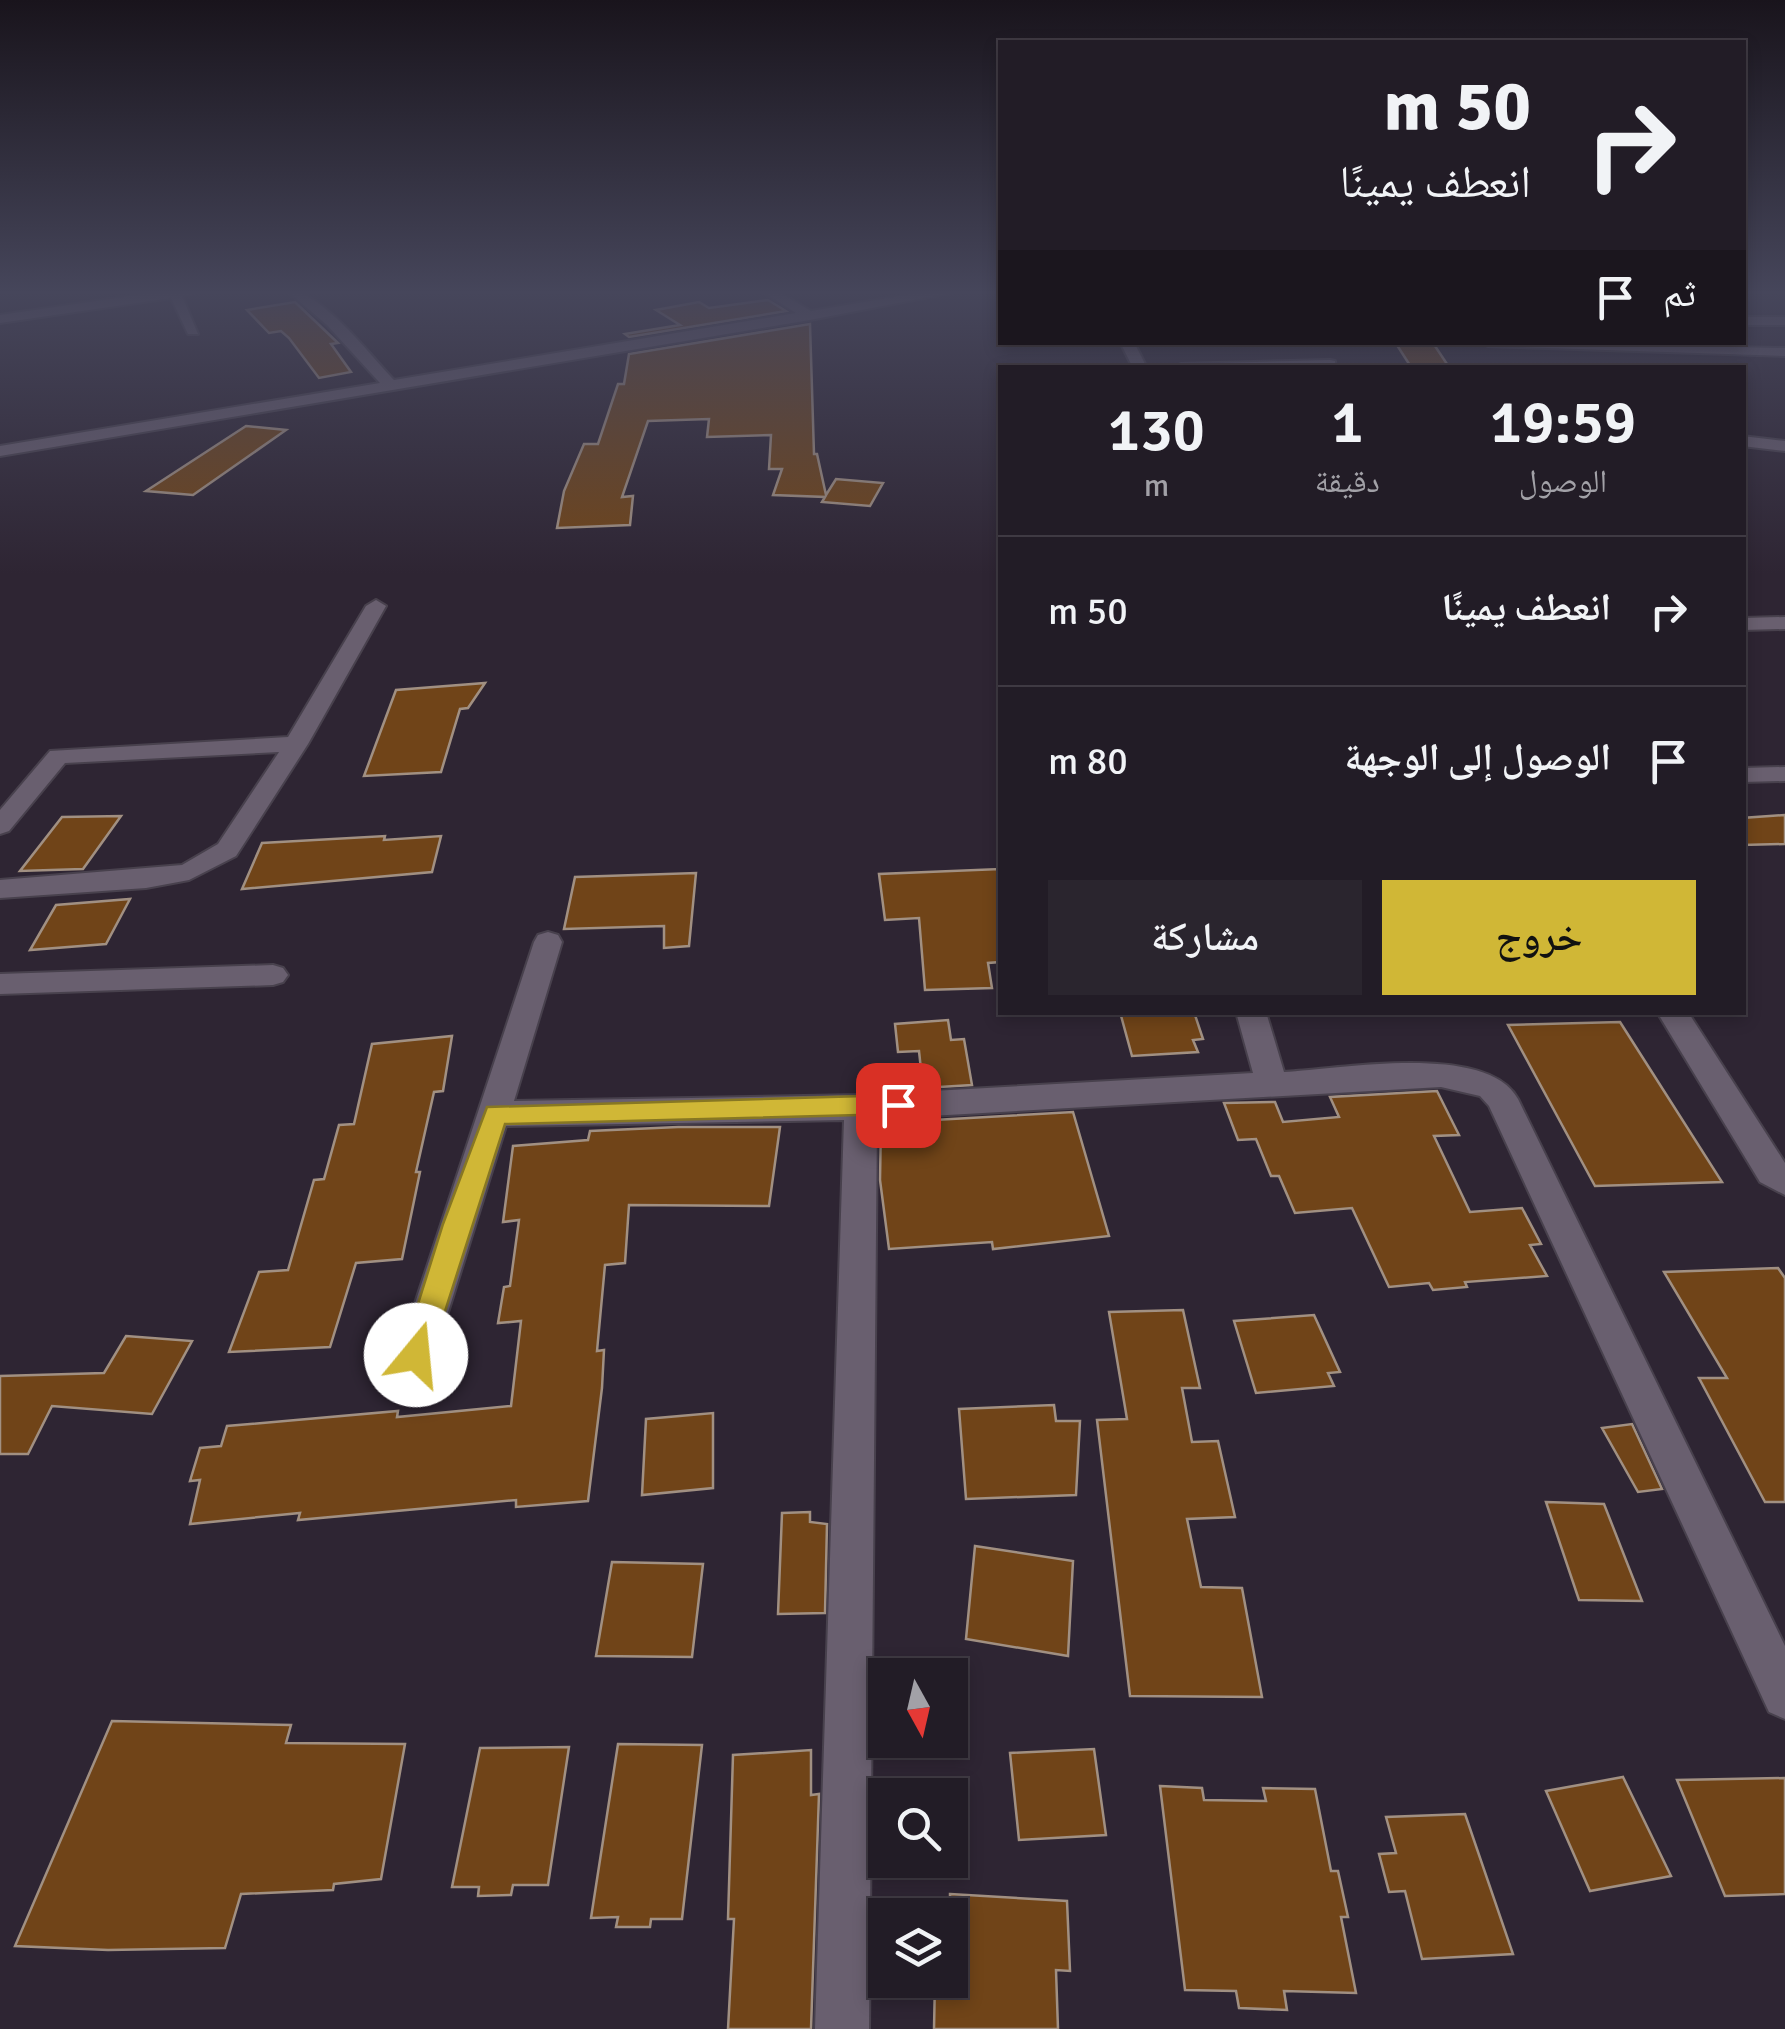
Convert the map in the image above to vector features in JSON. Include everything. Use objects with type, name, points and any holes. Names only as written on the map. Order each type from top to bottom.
[{"type":"street","points":[[0,451],[385,385]]},
{"type":"street","points":[[1746,441],[1785,446]]},
{"type":"street","points":[[0,888],[146,879],[189,872],[210,863],[227,850],[296,744],[376,606]]},
{"type":"street","points":[[1746,624],[1785,623]]},
{"type":"street","points":[[0,826],[58,756],[296,744]]},
{"type":"street","points":[[1746,774],[1785,774]]},
{"type":"street","points":[[416,1355],[548,942]]},
{"type":"street","points":[[0,984],[273,976]]},
{"type":"street","points":[[1252,1015],[1272,1084]]},
{"type":"street","points":[[1674,1015],[1772,1172],[1785,1180]]},
{"type":"street","points":[[496,1114],[861,1107],[1440,1075],[1491,1087],[1502,1099],[1785,1696]]},
{"type":"street","points":[[842,2029],[861,1107]]},
{"type":"building","points":[[618,385],[812,385],[814,454],[826,495],[836,479],[883,483],[870,506],[822,502],[825,497],[773,495],[782,469],[769,469],[771,435],[707,437],[709,419],[648,421],[622,497],[633,496],[630,525],[557,528],[564,491],[584,444],[598,444]]},
{"type":"building","points":[[246,426],[286,430],[193,495],[146,491]]},
{"type":"building","points":[[485,683],[468,708],[460,709],[441,772],[364,776],[396,690]]},
{"type":"building","points":[[1785,815],[1785,844],[1746,845],[1746,818]]},
{"type":"building","points":[[121,816],[83,869],[20,871],[62,817]]},
{"type":"building","points":[[385,836],[384,840],[441,836],[432,872],[242,889],[262,843]]},
{"type":"building","points":[[998,869],[998,962],[988,963],[992,988],[925,990],[919,918],[885,920],[879,874]]},
{"type":"building","points":[[696,873],[689,946],[664,948],[664,926],[564,929],[575,877]]},
{"type":"building","points":[[130,899],[106,944],[30,950],[56,905]]},
{"type":"building","points":[[1121,1015],[1195,1015],[1203,1039],[1193,1040],[1198,1052],[1132,1056]]},
{"type":"building","points":[[948,1020],[951,1040],[964,1039],[972,1085],[923,1088],[919,1051],[898,1052],[895,1024]]},
{"type":"building","points":[[1620,1022],[1722,1182],[1595,1186],[1508,1025]]},
{"type":"building","points":[[452,1036],[443,1091],[434,1092],[416,1172],[420,1172],[402,1259],[356,1263],[330,1347],[229,1352],[259,1272],[288,1270],[314,1180],[324,1179],[339,1125],[354,1124],[372,1044]]},
{"type":"building","points":[[1437,1091],[1459,1135],[1434,1136],[1470,1212],[1522,1208],[1541,1244],[1530,1245],[1547,1276],[1465,1282],[1467,1287],[1433,1290],[1429,1283],[1389,1287],[1352,1208],[1295,1213],[1279,1176],[1271,1176],[1256,1139],[1238,1140],[1224,1103],[1275,1102],[1283,1122],[1339,1117],[1330,1097]]},
{"type":"building","points":[[1073,1112],[1109,1236],[993,1249],[992,1242],[889,1249],[880,1180],[881,1123]]},
{"type":"building","points":[[780,1127],[769,1206],[629,1205],[625,1263],[605,1265],[597,1351],[604,1350],[602,1388],[588,1501],[516,1507],[516,1500],[298,1520],[300,1513],[190,1524],[200,1480],[190,1481],[200,1448],[221,1446],[227,1426],[511,1406],[521,1321],[498,1323],[504,1287],[510,1286],[519,1220],[503,1222],[513,1146],[588,1140],[590,1131]]},
{"type":"building","points":[[1778,1268],[1785,1278],[1785,1502],[1765,1502],[1699,1378],[1727,1378],[1664,1272]]},
{"type":"building","points":[[1183,1310],[1200,1388],[1182,1388],[1192,1442],[1218,1441],[1235,1517],[1187,1519],[1201,1587],[1242,1588],[1262,1697],[1130,1696],[1097,1420],[1127,1419],[1109,1312]]},
{"type":"building","points":[[1314,1315],[1340,1372],[1328,1373],[1334,1386],[1256,1393],[1234,1321]]},
{"type":"building","points":[[126,1336],[192,1341],[152,1414],[52,1406],[28,1454],[0,1454],[0,1376],[104,1373]]},
{"type":"building","points":[[1054,1405],[1056,1421],[1080,1421],[1076,1495],[966,1499],[959,1409]]},
{"type":"building","points":[[713,1413],[713,1488],[642,1495],[646,1419]]},
{"type":"building","points":[[1632,1424],[1662,1489],[1638,1492],[1602,1428]]},
{"type":"building","points":[[1546,1502],[1604,1504],[1642,1601],[1579,1600]]},
{"type":"building","points":[[810,1512],[810,1522],[827,1524],[825,1613],[778,1614],[782,1513]]},
{"type":"building","points":[[975,1546],[1073,1561],[1068,1656],[966,1639]]},
{"type":"building","points":[[612,1562],[703,1564],[692,1657],[596,1656]]},
{"type":"building","points":[[112,1721],[291,1725],[286,1743],[405,1744],[381,1879],[334,1884],[333,1890],[241,1894],[225,1948],[108,1950],[15,1946]]},
{"type":"building","points":[[618,1744],[702,1745],[682,1919],[651,1919],[650,1927],[616,1927],[618,1917],[591,1918]]},
{"type":"building","points":[[569,1747],[548,1885],[513,1885],[511,1895],[478,1896],[479,1887],[452,1887],[480,1748]]},
{"type":"building","points":[[1094,1749],[1106,1835],[1019,1840],[1010,1753]]},
{"type":"building","points":[[811,1750],[811,1795],[819,1794],[811,2029],[728,2029],[734,1919],[728,1919],[733,1755]]},
{"type":"building","points":[[1623,1777],[1671,1876],[1590,1891],[1546,1791]]},
{"type":"building","points":[[1785,1778],[1785,1894],[1725,1896],[1677,1780]]},
{"type":"building","points":[[1160,1786],[1202,1788],[1204,1800],[1266,1801],[1263,1788],[1315,1789],[1331,1871],[1338,1871],[1348,1917],[1341,1917],[1356,1993],[1284,1991],[1287,2010],[1239,2008],[1236,1991],[1185,1990]]},
{"type":"building","points":[[1465,1814],[1513,1954],[1422,1959],[1405,1891],[1389,1892],[1379,1854],[1396,1853],[1386,1817]]},
{"type":"building","points":[[950,1894],[1067,1901],[1070,1971],[1056,1970],[1058,2029],[934,2029],[935,1998],[968,1998],[968,1898],[950,1898]]},
{"type":"route","points":[[416,1355],[456,1224],[496,1114],[898,1105]]}]
